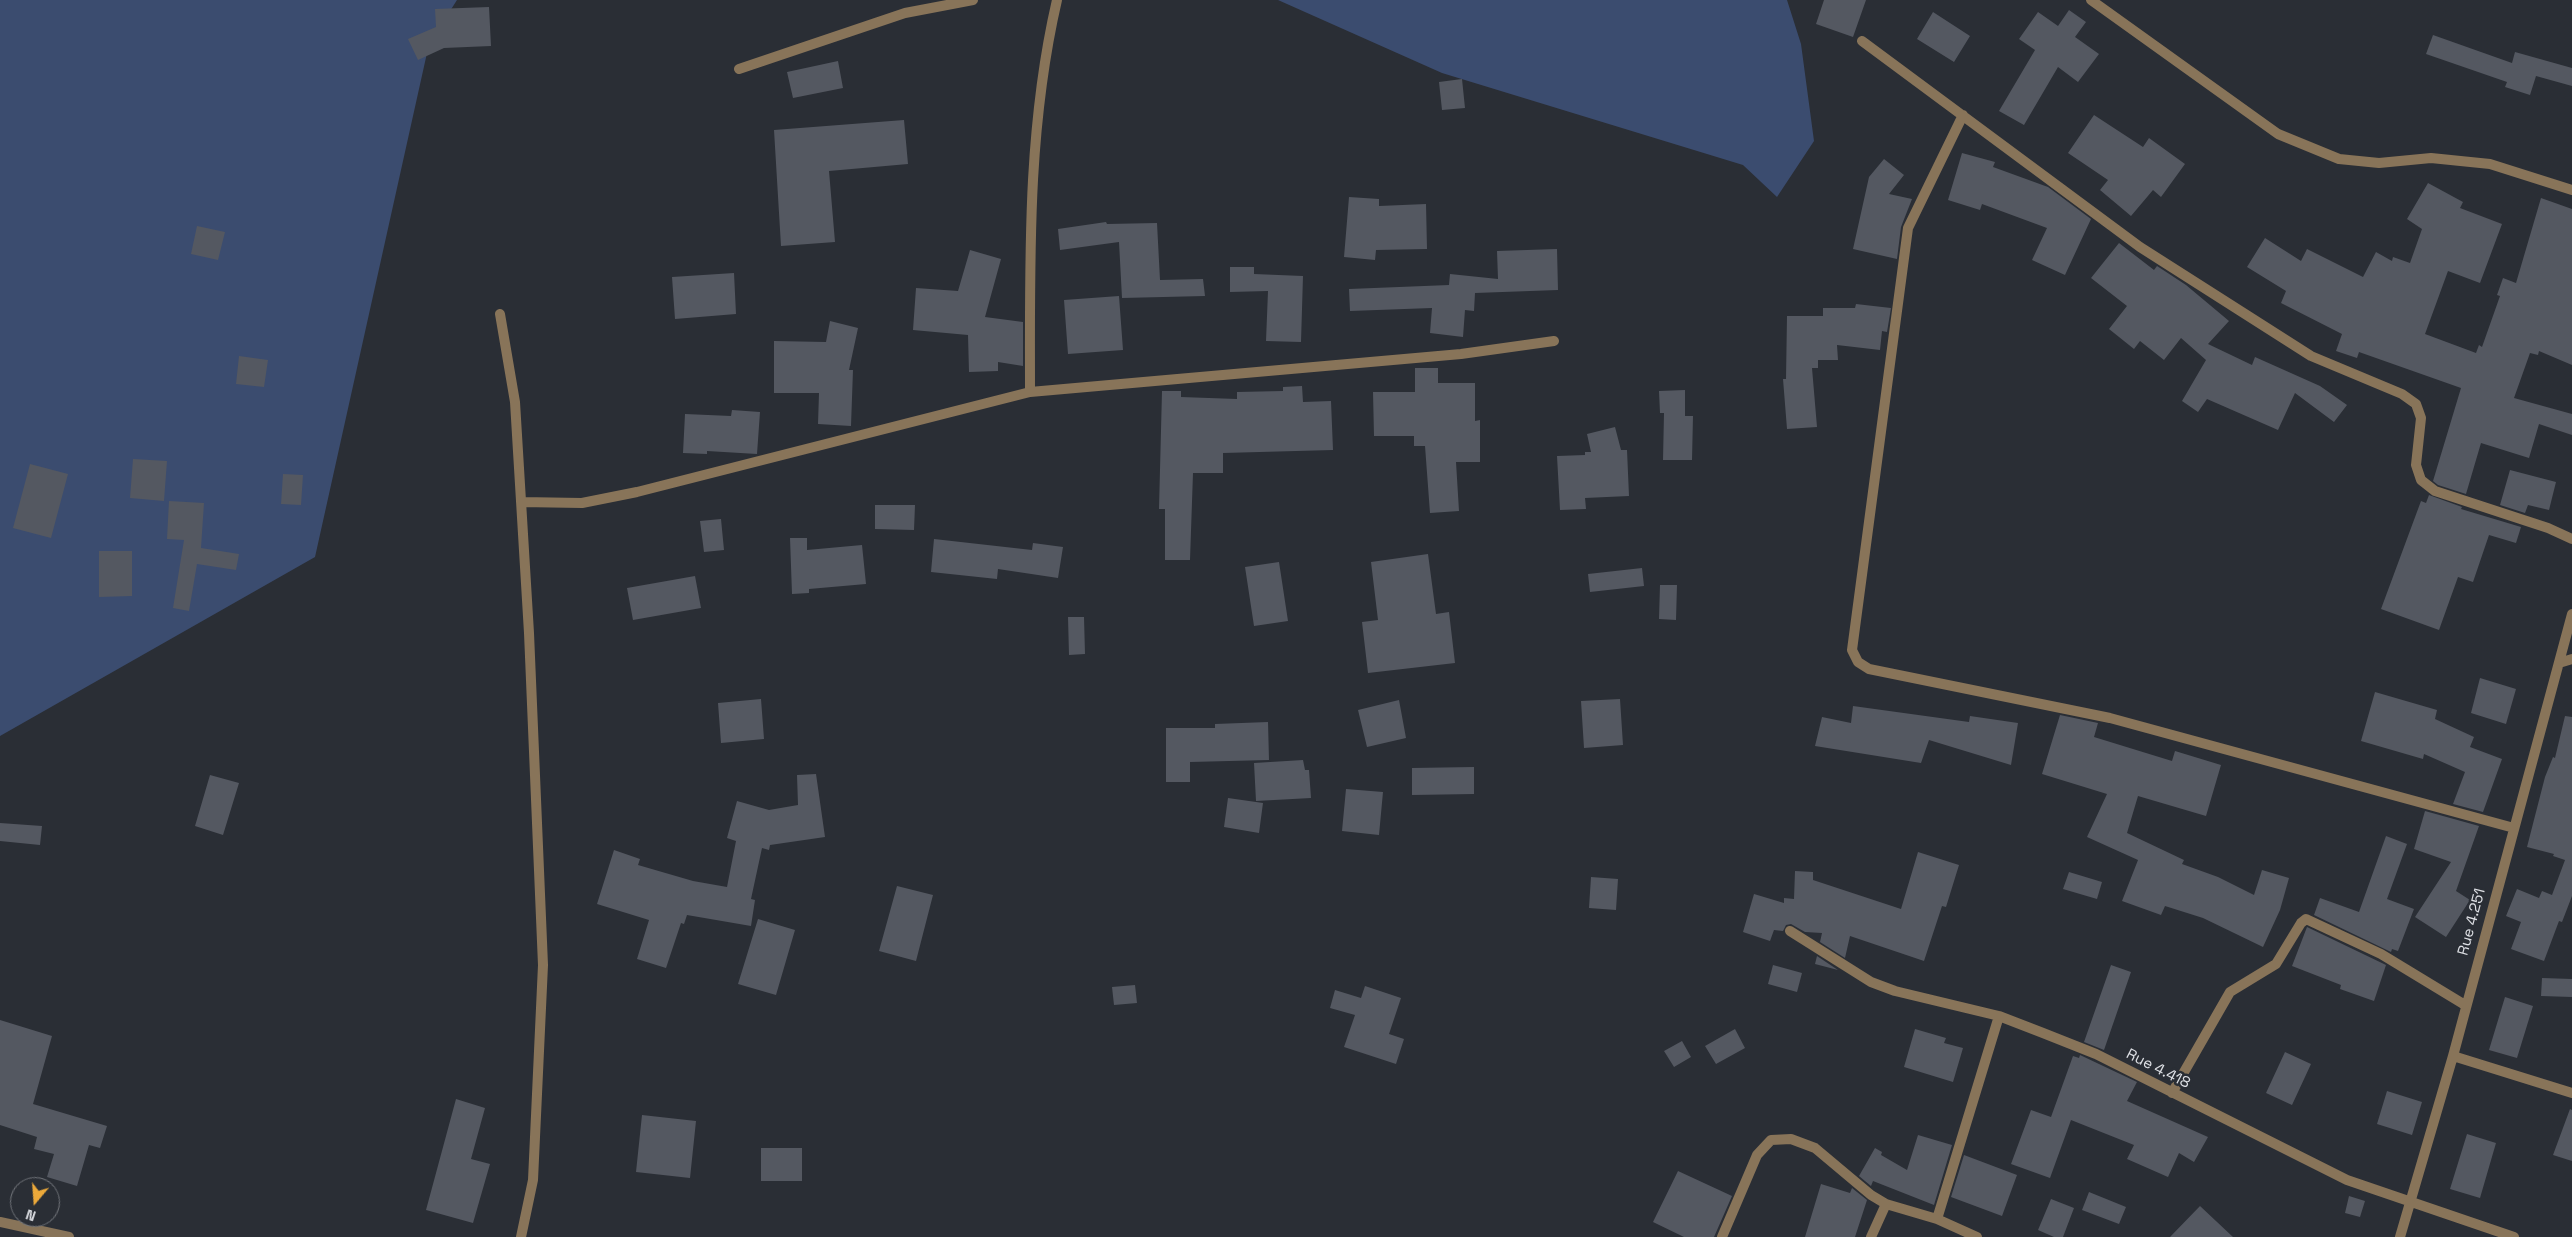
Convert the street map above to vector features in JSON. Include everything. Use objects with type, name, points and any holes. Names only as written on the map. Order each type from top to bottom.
[{"type":"street","points":[[739,69],[905,13],[973,0]]},
{"type":"street","points":[[1030,392],[1031,192],[1038,99],[1057,0]]},
{"type":"street","points":[[2091,0],[2278,134],[2339,159],[2379,163],[2431,158],[2490,164],[2572,190]]},
{"type":"street","points":[[1862,40],[2140,247],[2311,356],[2402,394],[2416,404],[2421,418],[2416,465],[2421,480],[2435,491],[2548,528],[2572,538]]},
{"type":"street","points":[[1963,115],[1908,228],[1852,650],[1858,662],[1869,669],[2110,718],[2514,828]]},
{"type":"street","points":[[500,314],[515,402],[543,965],[533,1180],[521,1237]]},
{"type":"street","points":[[521,502],[582,503],[637,492],[1030,392],[1451,355],[1554,341]]},
{"type":"street","name":"Rue 4.251","points":[[2400,1237],[2453,1056],[2465,1005],[2572,614]]},
{"type":"street","points":[[2559,663],[2572,659]]},
{"type":"street","points":[[2172,1093],[2230,992],[2276,964],[2301,923],[2306,920],[2381,954],[2465,1005]]},
{"type":"street","name":"Rue 4.418","points":[[1790,931],[1871,982],[1895,991],[1999,1016],[2096,1054],[2347,1180],[2514,1237]]},
{"type":"street","points":[[1937,1219],[1999,1016]]},
{"type":"street","points":[[2453,1056],[2572,1092]]},
{"type":"street","points":[[1722,1237],[1757,1155],[1771,1140],[1790,1139],[1814,1148],[1871,1196],[1886,1204],[1937,1219],[1977,1237]]},
{"type":"street","points":[[1871,1237],[1886,1204]]},
{"type":"street","points":[[0,1222],[69,1237]]},
{"type":"shaded area","points":[[0,0],[457,0],[429,44],[315,557],[0,736]]},
{"type":"shaded area","points":[[1278,0],[1787,0],[1801,44],[1814,141],[1777,197],[1743,165],[1442,73]]},
{"type":"building","points":[[1824,0],[1866,0],[1853,37],[1816,24]]},
{"type":"building","points":[[489,7],[491,46],[444,48],[418,60],[408,39],[436,27],[435,9]]},
{"type":"building","points":[[2069,10],[2086,22],[2075,37],[2099,54],[2078,82],[2058,67],[2024,125],[1999,111],[2035,50],[2019,39],[2038,12],[2058,26]]},
{"type":"building","points":[[1933,12],[1970,36],[1954,62],[1917,39]]},
{"type":"building","points":[[2433,35],[2512,63],[2515,52],[2572,68],[2572,86],[2536,76],[2530,95],[2505,87],[2507,82],[2426,54]]},
{"type":"building","points":[[838,61],[843,88],[793,98],[787,72]]},
{"type":"building","points":[[1462,79],[1465,108],[1442,110],[1439,82]]},
{"type":"building","points":[[2094,115],[2143,147],[2149,138],[2185,164],[2161,197],[2153,190],[2131,216],[2100,190],[2108,180],[2068,153]]},
{"type":"building","points":[[904,120],[908,164],[829,171],[835,242],[781,246],[774,130]]},
{"type":"building","points":[[1962,153],[1995,162],[1993,167],[2048,187],[2091,219],[2065,275],[2032,260],[2047,228],[1982,204],[1980,210],[1948,200]]},
{"type":"building","points":[[1884,159],[1904,175],[1889,194],[1912,199],[1901,227],[1897,259],[1853,249],[1869,177]]},
{"type":"building","points":[[2428,183],[2463,202],[2460,208],[2502,224],[2480,283],[2448,271],[2425,334],[2476,353],[2479,345],[2482,347],[2500,296],[2497,295],[2503,278],[2516,283],[2541,198],[2572,209],[2572,365],[2539,351],[2538,355],[2530,353],[2514,398],[2572,414],[2572,435],[2539,424],[2529,458],[2481,443],[2466,494],[2438,485],[2433,481],[2461,388],[2359,352],[2357,358],[2336,351],[2342,334],[2281,303],[2286,291],[2247,267],[2265,238],[2301,261],[2307,249],[2363,277],[2376,252],[2392,261],[2393,257],[2410,263],[2422,229],[2407,219]]},
{"type":"building","points":[[1349,197],[1379,199],[1379,206],[1426,204],[1427,249],[1376,250],[1375,260],[1344,257]]},
{"type":"building","points":[[1106,222],[1107,224],[1157,223],[1160,280],[1203,279],[1205,296],[1122,298],[1119,242],[1060,250],[1058,229]]},
{"type":"building","points":[[197,226],[225,232],[218,260],[191,254]]},
{"type":"building","points":[[2119,243],[2154,270],[2157,266],[2186,285],[2229,321],[2208,344],[2252,365],[2255,357],[2320,386],[2347,405],[2334,422],[2295,393],[2278,430],[2207,399],[2198,412],[2182,401],[2206,360],[2181,338],[2164,360],[2140,341],[2134,349],[2109,329],[2127,306],[2091,278]]},
{"type":"building","points":[[1557,249],[1558,290],[1475,293],[1474,311],[1465,310],[1463,337],[1430,333],[1432,308],[1350,311],[1349,289],[1449,285],[1450,274],[1498,279],[1497,251]]},
{"type":"building","points":[[970,250],[1001,259],[985,317],[1023,322],[1023,366],[998,362],[998,371],[969,372],[968,335],[913,330],[916,288],[958,291]]},
{"type":"building","points":[[1230,267],[1254,267],[1254,274],[1303,276],[1301,342],[1266,341],[1268,291],[1230,292]]},
{"type":"building","points":[[734,273],[736,314],[675,319],[672,277]]},
{"type":"building","points":[[1119,296],[1123,350],[1068,354],[1064,300]]},
{"type":"building","points":[[1856,304],[1891,308],[1887,332],[1882,331],[1880,350],[1837,345],[1838,360],[1818,360],[1818,368],[1812,368],[1817,427],[1787,429],[1783,379],[1786,379],[1787,316],[1823,316],[1823,308],[1855,308]]},
{"type":"building","points":[[830,321],[858,328],[849,370],[853,370],[851,426],[818,424],[819,393],[774,393],[774,341],[826,342]]},
{"type":"building","points":[[239,356],[268,360],[264,387],[236,384]]},
{"type":"building","points":[[1415,368],[1438,368],[1438,383],[1475,383],[1475,421],[1480,420],[1480,462],[1456,462],[1459,511],[1430,513],[1425,446],[1414,446],[1414,436],[1374,436],[1373,392],[1415,392]]},
{"type":"building","points":[[1302,386],[1303,402],[1331,401],[1333,450],[1223,453],[1223,473],[1193,473],[1190,560],[1165,560],[1165,509],[1159,509],[1162,391],[1181,391],[1181,397],[1237,399],[1237,392],[1283,391],[1283,387]]},
{"type":"building","points":[[1685,390],[1685,416],[1693,416],[1692,460],[1663,460],[1664,413],[1660,413],[1659,391]]},
{"type":"building","points":[[732,410],[760,412],[757,454],[707,451],[707,454],[683,453],[685,414],[731,416]]},
{"type":"building","points":[[1615,427],[1621,450],[1627,450],[1629,496],[1585,498],[1586,509],[1560,510],[1557,456],[1585,455],[1585,452],[1591,452],[1587,434]]},
{"type":"building","points":[[133,459],[167,461],[164,501],[130,498]]},
{"type":"building","points":[[30,464],[68,474],[51,538],[13,528]]},
{"type":"building","points":[[2510,470],[2556,482],[2549,510],[2528,505],[2525,513],[2500,505]]},
{"type":"building","points":[[283,474],[303,475],[301,505],[281,504]]},
{"type":"building","points":[[2429,495],[2462,507],[2461,509],[2521,527],[2516,543],[2489,535],[2473,582],[2458,577],[2439,630],[2381,609],[2421,501],[2426,503]]},
{"type":"building","points":[[169,501],[204,503],[201,548],[239,554],[236,570],[197,564],[189,611],[173,608],[184,540],[167,539]]},
{"type":"building","points":[[875,505],[915,505],[914,530],[875,529]]},
{"type":"building","points":[[721,519],[724,550],[704,552],[700,521]]},
{"type":"building","points":[[790,538],[807,538],[807,550],[862,545],[866,584],[809,589],[809,593],[792,594]]},
{"type":"building","points":[[934,539],[1032,550],[1033,543],[1063,547],[1058,578],[998,569],[997,579],[931,572]]},
{"type":"building","points":[[99,551],[132,551],[132,596],[99,597]]},
{"type":"building","points":[[1428,554],[1436,614],[1449,612],[1455,663],[1368,673],[1362,622],[1378,620],[1371,562]]},
{"type":"building","points":[[1279,562],[1288,621],[1254,626],[1245,567]]},
{"type":"building","points":[[1642,568],[1644,586],[1590,592],[1588,574]]},
{"type":"building","points":[[695,576],[701,608],[633,620],[627,588]]},
{"type":"building","points":[[1660,585],[1677,585],[1676,620],[1659,619]]},
{"type":"building","points":[[1068,617],[1084,617],[1085,654],[1069,655]]},
{"type":"building","points":[[2480,678],[2516,689],[2506,724],[2471,713]]},
{"type":"building","points":[[2375,692],[2437,710],[2435,719],[2474,737],[2470,747],[2502,759],[2483,812],[2453,804],[2465,772],[2424,754],[2423,759],[2361,741]]},
{"type":"building","points":[[761,699],[764,739],[721,743],[718,703]]},
{"type":"building","points":[[1620,699],[1623,745],[1584,748],[1581,701]]},
{"type":"building","points":[[1399,700],[1406,738],[1367,747],[1358,710]]},
{"type":"building","points":[[1853,706],[1969,722],[1970,716],[2018,723],[2011,765],[1929,740],[1921,763],[1815,746],[1822,717],[1851,723]]},
{"type":"building","points":[[2060,715],[2098,723],[2094,737],[2172,761],[2175,751],[2221,765],[2206,816],[2138,796],[2127,833],[2184,860],[2182,864],[2218,877],[2254,895],[2262,870],[2289,878],[2280,910],[2263,947],[2203,918],[2165,906],[2161,915],[2122,901],[2138,860],[2087,837],[2107,794],[2042,774]]},
{"type":"building","points":[[2565,716],[2572,717],[2572,896],[2562,922],[2559,921],[2544,961],[2511,949],[2521,922],[2506,916],[2517,889],[2539,898],[2542,891],[2552,895],[2565,860],[2553,856],[2554,854],[2527,847],[2545,777],[2553,757],[2555,758]]},
{"type":"building","points":[[1268,722],[1269,760],[1190,762],[1190,782],[1166,782],[1166,728],[1215,728],[1215,724]]},
{"type":"building","points":[[1303,760],[1305,770],[1309,770],[1311,798],[1256,801],[1254,763]]},
{"type":"building","points":[[1474,767],[1474,794],[1412,795],[1412,768]]},
{"type":"building","points":[[816,774],[825,837],[770,845],[769,850],[762,848],[751,899],[755,900],[751,926],[687,915],[684,924],[681,923],[666,968],[637,959],[649,920],[597,904],[614,850],[640,859],[638,865],[693,881],[727,887],[736,841],[727,838],[737,801],[769,810],[798,805],[797,775]]},
{"type":"building","points":[[210,775],[239,783],[223,835],[195,826]]},
{"type":"building","points":[[1346,789],[1383,792],[1379,835],[1342,831]]},
{"type":"building","points":[[1228,798],[1263,803],[1259,833],[1224,827]]},
{"type":"building","points":[[2425,811],[2479,826],[2456,891],[2470,900],[2446,937],[2415,917],[2451,862],[2414,849]]},
{"type":"building","points":[[0,823],[42,826],[40,845],[0,841]]},
{"type":"building","points":[[2386,836],[2407,844],[2387,899],[2414,909],[2398,951],[2392,949],[2391,952],[2314,915],[2320,898],[2359,912]]},
{"type":"building","points":[[1918,852],[1959,865],[1946,907],[1942,906],[1924,961],[1850,936],[1845,958],[1820,942],[1822,933],[1805,932],[1791,924],[1786,925],[1783,931],[1774,930],[1770,941],[1743,932],[1754,894],[1784,903],[1784,898],[1794,899],[1795,871],[1813,872],[1813,880],[1901,909]]},
{"type":"building","points":[[2069,872],[2102,882],[2097,899],[2063,889]]},
{"type":"building","points":[[1591,877],[1618,879],[1616,910],[1589,908]]},
{"type":"building","points":[[897,886],[933,895],[916,961],[879,951]]},
{"type":"building","points":[[758,919],[795,930],[776,995],[738,984]]},
{"type":"building","points":[[2307,927],[2386,965],[2374,1001],[2340,989],[2341,985],[2292,966]]},
{"type":"building","points":[[1817,956],[1838,970],[1815,964]]},
{"type":"building","points":[[1773,965],[1802,973],[1797,992],[1768,984]]},
{"type":"building","points":[[2111,965],[2131,972],[2104,1050],[2084,1042]]},
{"type":"building","points":[[2542,978],[2572,979],[2572,997],[2541,996]]},
{"type":"building","points":[[1135,985],[1137,1003],[1114,1005],[1112,987]]},
{"type":"building","points":[[1365,986],[1401,998],[1389,1034],[1404,1039],[1396,1064],[1344,1047],[1355,1015],[1330,1008],[1335,990],[1361,998]]},
{"type":"building","points":[[2505,997],[2533,1006],[2517,1058],[2489,1050]]},
{"type":"building","points":[[0,1020],[52,1036],[33,1104],[107,1126],[100,1148],[89,1145],[77,1186],[60,1181],[60,1177],[47,1177],[54,1154],[34,1149],[37,1137],[0,1125]]},
{"type":"building","points":[[1735,1029],[1745,1048],[1716,1064],[1705,1046]]},
{"type":"building","points":[[1915,1029],[1946,1038],[1944,1043],[1963,1048],[1953,1082],[1904,1067]]},
{"type":"building","points":[[1682,1041],[1691,1057],[1674,1067],[1664,1051]]},
{"type":"building","points":[[2285,1052],[2311,1064],[2292,1105],[2266,1093]]},
{"type":"building","points":[[2080,1055],[2137,1082],[2127,1101],[2208,1137],[2194,1162],[2179,1153],[2168,1177],[2127,1159],[2134,1145],[2071,1120],[2050,1178],[2011,1164],[2031,1110],[2051,1117],[2073,1056],[2079,1058]]},
{"type":"building","points":[[2387,1091],[2422,1102],[2412,1135],[2377,1124]]},
{"type":"building","points":[[456,1099],[485,1108],[471,1159],[490,1164],[473,1223],[426,1210]]},
{"type":"building","points":[[2570,1109],[2572,1110],[2572,1161],[2553,1155]]},
{"type":"building","points":[[642,1115],[696,1121],[690,1178],[636,1172]]},
{"type":"building","points":[[2467,1134],[2496,1143],[2480,1198],[2450,1189]]},
{"type":"building","points":[[1918,1135],[1952,1145],[1934,1205],[1873,1181],[1871,1186],[1859,1176],[1875,1148],[1882,1152],[1881,1155],[1907,1170]]},
{"type":"building","points":[[761,1148],[802,1148],[802,1181],[761,1181]]},
{"type":"building","points":[[1964,1155],[2017,1175],[2002,1216],[1951,1197]]},
{"type":"building","points":[[1678,1171],[1732,1196],[1714,1237],[1684,1237],[1653,1222]]},
{"type":"building","points":[[1821,1184],[1850,1193],[1852,1188],[1867,1200],[1855,1237],[1805,1237]]},
{"type":"building","points":[[2089,1192],[2126,1207],[2119,1224],[2082,1210]]},
{"type":"building","points":[[2349,1196],[2365,1201],[2360,1217],[2345,1213]]},
{"type":"building","points":[[2051,1199],[2074,1208],[2063,1237],[2054,1237],[2038,1230]]},
{"type":"building","points":[[2200,1206],[2233,1237],[2170,1237]]}]
